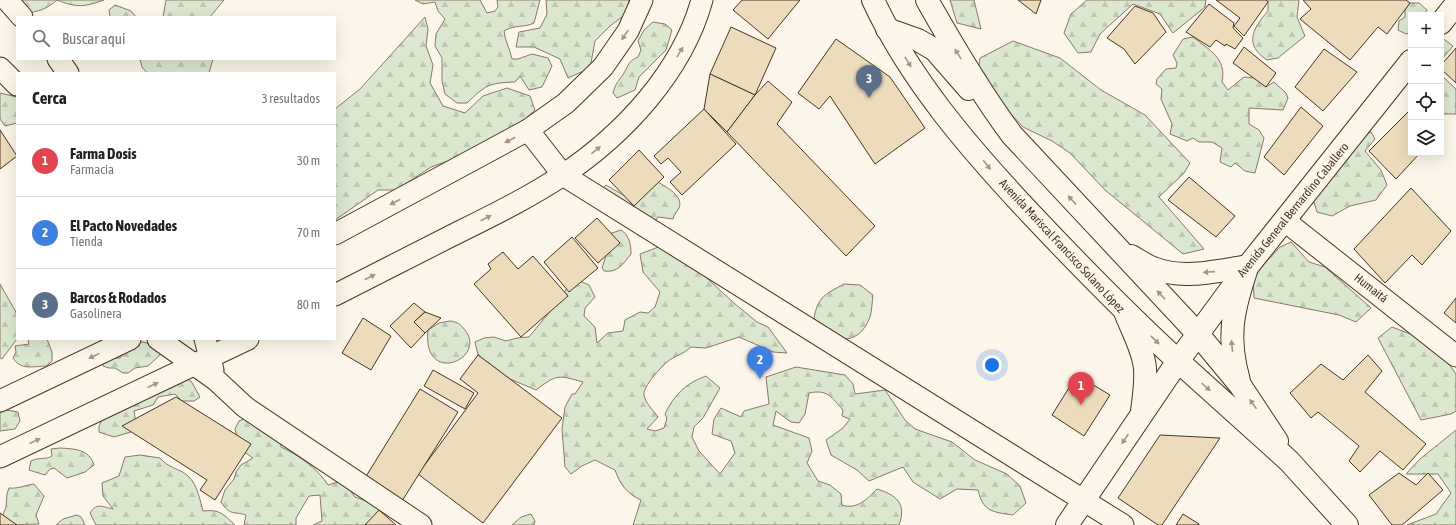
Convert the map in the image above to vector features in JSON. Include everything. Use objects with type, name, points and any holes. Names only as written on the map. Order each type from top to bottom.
[{"type":"main road","name":"Avenida Mariscal Francisco Solano López","points":[[873,0],[887,29],[927,93],[995,175],[1125,312],[1289,461],[1347,525]]},
{"type":"main road","name":"Avenida Mariscal Francisco Solano López","points":[[928,0],[951,43],[993,109],[1012,135],[1197,333],[1240,385],[1261,415],[1289,461]]},
{"type":"main road","points":[[1444,19],[1456,4]]},
{"type":"main road","points":[[887,29],[918,40],[935,50],[971,92],[993,109]]},
{"type":"main road","name":"Avenida General Bernardino Caballero","points":[[1067,525],[1197,333],[1248,266],[1408,65]]},
{"type":"main road","points":[[1117,248],[1154,268],[1179,273],[1213,272],[1248,266],[1232,320],[1232,345],[1240,385]]},
{"type":"main road","points":[[1125,312],[1141,352],[1145,367],[1145,384],[1141,414]]},
{"type":"street","points":[[7,0],[21,16]]},
{"type":"street","points":[[336,233],[528,130],[566,102],[603,67],[628,31],[642,0]]},
{"type":"street","points":[[336,294],[507,207],[563,175],[597,149],[623,126],[664,78],[683,47],[702,0]]},
{"type":"street","points":[[59,60],[67,72]]},
{"type":"street","points":[[0,68],[16,84]]},
{"type":"street","points":[[528,130],[563,175],[1123,525]]},
{"type":"street","name":"Humaitá","points":[[1285,220],[1456,356]]},
{"type":"street","points":[[0,401],[128,340]]},
{"type":"street","points":[[161,340],[203,354],[216,380],[245,407],[421,525]]},
{"type":"street","points":[[0,457],[203,354],[245,340]]},
{"type":"green space","points":[[17,0],[57,0],[42,10],[25,13]]},
{"type":"green space","points":[[57,0],[104,0],[80,6]]},
{"type":"green space","points":[[166,0],[224,0],[211,16],[163,16]]},
{"type":"green space","points":[[415,0],[480,0],[487,13],[495,11],[498,7],[497,0],[540,0],[534,23],[504,31],[512,59],[518,59],[532,54],[548,58],[552,66],[542,87],[529,90],[520,76],[515,82],[499,83],[488,86],[467,103],[457,103],[445,94],[442,81],[442,58],[435,46],[436,34],[445,19],[438,11],[435,2],[423,4]]},
{"type":"green space","points":[[546,0],[629,0],[626,14],[610,26],[595,41],[590,68],[568,78],[560,59],[534,47],[516,47],[519,32],[540,28],[547,14]]},
{"type":"green space","points":[[950,0],[974,0],[981,29],[957,23]]},
{"type":"green space","points":[[1087,0],[1206,0],[1205,7],[1173,33],[1160,14],[1133,4],[1100,34],[1091,52],[1078,53],[1064,33],[1071,14]]},
{"type":"green space","points":[[1268,0],[1299,0],[1297,17],[1305,36],[1278,58],[1267,60],[1255,49],[1253,37],[1258,24],[1268,11]]},
{"type":"green space","points":[[1410,3],[1419,3],[1427,10],[1426,12],[1408,12],[1408,33],[1406,34],[1398,30],[1399,21],[1405,17],[1405,10]]},
{"type":"green space","points":[[115,5],[131,11],[135,16],[110,16],[109,10]]},
{"type":"green space","points":[[425,17],[428,29],[426,46],[433,65],[430,83],[443,106],[465,113],[483,96],[507,88],[530,96],[535,110],[512,131],[459,157],[431,167],[396,190],[378,190],[336,219],[336,108],[360,89]]},
{"type":"green space","points":[[653,22],[665,24],[672,30],[666,50],[639,77],[635,90],[617,98],[613,93],[615,86],[630,63],[638,57],[641,50],[638,41],[644,30]]},
{"type":"green space","points":[[1193,37],[1211,51],[1219,61],[1223,74],[1222,82],[1228,90],[1244,77],[1255,78],[1266,87],[1274,82],[1286,93],[1288,98],[1283,110],[1249,108],[1249,124],[1259,130],[1264,138],[1255,173],[1245,171],[1235,163],[1231,167],[1220,162],[1222,148],[1212,142],[1199,142],[1193,138],[1187,141],[1170,134],[1172,124],[1161,99],[1162,89],[1156,84],[1157,79],[1166,69],[1176,68],[1177,63],[1173,55],[1183,39]]},
{"type":"green space","points":[[1444,39],[1453,46],[1444,56]]},
{"type":"green space","points":[[1013,41],[1060,58],[1101,90],[1145,115],[1190,163],[1184,173],[1159,197],[1204,249],[1183,254],[1105,190],[1070,153],[1052,141],[1023,127],[999,101],[978,71],[980,58]]},
{"type":"green space","points":[[140,60],[213,60],[209,72],[146,72],[142,67]]},
{"type":"green space","points":[[1444,78],[1456,89],[1456,114],[1444,114]]},
{"type":"green space","points":[[0,93],[16,97],[16,123],[5,126],[0,119]]},
{"type":"green space","points":[[1371,132],[1375,139],[1365,151],[1381,170],[1387,185],[1376,200],[1350,206],[1332,216],[1317,212],[1313,199],[1356,138]]},
{"type":"green space","points":[[658,182],[673,192],[679,200],[679,208],[673,219],[658,217],[656,220],[650,221],[603,188],[606,185],[625,196]]},
{"type":"green space","points":[[621,230],[626,234],[629,240],[631,254],[617,269],[613,271],[604,271],[602,268],[607,253],[609,234]]},
{"type":"green space","points":[[1291,242],[1309,262],[1325,267],[1371,308],[1356,322],[1339,315],[1254,298],[1253,276],[1280,247]]},
{"type":"green space","points":[[661,246],[697,269],[757,322],[768,327],[787,353],[773,352],[739,337],[706,348],[691,347],[667,362],[657,372],[646,387],[644,397],[658,417],[647,429],[655,431],[664,428],[667,418],[665,414],[672,401],[681,390],[692,382],[706,376],[720,388],[703,418],[694,427],[692,437],[699,451],[720,474],[735,453],[731,441],[712,434],[714,419],[721,408],[741,417],[744,411],[769,404],[766,377],[796,367],[845,375],[853,384],[855,394],[885,390],[905,420],[915,429],[952,442],[975,460],[1007,474],[1020,486],[1026,503],[1013,515],[990,510],[983,503],[978,490],[957,489],[940,499],[913,482],[903,467],[869,481],[857,470],[831,455],[826,440],[843,428],[850,419],[842,416],[843,410],[829,395],[821,392],[815,392],[809,393],[805,414],[799,423],[791,422],[776,411],[773,425],[809,438],[812,451],[807,463],[818,481],[830,485],[841,494],[842,505],[857,505],[877,489],[884,491],[894,497],[901,506],[902,511],[899,525],[633,525],[641,500],[628,492],[619,480],[615,470],[595,460],[582,466],[571,474],[565,467],[562,429],[565,407],[572,394],[575,394],[583,382],[558,377],[536,390],[510,379],[478,355],[475,342],[484,338],[494,337],[506,341],[529,337],[561,298],[568,286],[580,281],[589,285],[595,297],[585,308],[584,316],[595,327],[597,343],[608,333],[623,331],[625,320],[640,312],[648,313],[655,307],[660,292],[643,272],[640,254]]},
{"type":"green space","points":[[0,284],[16,312],[16,340],[2,359],[0,358]]},
{"type":"green space","points":[[844,284],[860,285],[873,295],[871,315],[865,327],[851,338],[843,339],[827,333],[814,318],[818,305],[824,296]]},
{"type":"green space","points":[[450,321],[462,326],[470,341],[468,350],[462,358],[453,362],[443,363],[434,358],[429,348],[428,330],[439,323]]},
{"type":"green space","points":[[1392,327],[1431,342],[1446,360],[1456,374],[1456,411],[1451,414],[1421,420],[1378,338]]},
{"type":"green space","points":[[28,340],[47,340],[52,352],[52,361],[47,366],[28,367],[20,365],[13,358],[16,352],[15,346],[29,344]]},
{"type":"green space","points":[[143,342],[150,344],[160,351],[160,355],[148,366],[135,368],[128,373],[123,373],[115,368],[103,366],[103,361],[110,358],[120,358],[130,348]]},
{"type":"green space","points":[[178,375],[191,381],[200,397],[194,401],[182,401],[175,394],[158,397],[153,405],[134,411],[136,424],[131,432],[114,437],[99,432],[99,426],[102,420]]},
{"type":"green space","points":[[6,410],[18,412],[20,421],[15,429],[0,431],[0,413]]},
{"type":"green space","points":[[254,414],[281,433],[281,447],[308,463],[319,473],[328,485],[338,482],[347,486],[355,497],[378,505],[381,525],[313,525],[322,521],[320,495],[309,496],[296,518],[296,525],[244,525],[246,515],[229,511],[221,502],[225,490],[234,479],[236,472],[241,465],[253,458],[240,449],[235,429],[239,421]]},
{"type":"green space","points":[[1456,430],[1456,525],[1407,525],[1436,514],[1451,493],[1438,474],[1406,474],[1420,459]]},
{"type":"green space","points":[[60,448],[85,453],[92,460],[94,465],[85,472],[67,478],[54,468],[50,469],[45,475],[29,470],[31,461],[50,457],[52,456],[51,449]]},
{"type":"green space","points":[[140,455],[160,458],[166,464],[185,473],[191,479],[196,488],[203,511],[221,513],[235,525],[96,525],[90,513],[95,507],[100,506],[113,509],[103,496],[102,483],[119,476],[125,457]]},
{"type":"green space","points":[[34,484],[44,496],[36,515],[39,524],[6,525],[2,517],[6,507],[9,488]]},
{"type":"green space","points":[[531,514],[535,521],[534,525],[512,525],[521,517]]},
{"type":"green space","points":[[77,515],[81,517],[85,525],[56,525],[63,519]]},
{"type":"building","points":[[742,0],[800,0],[768,39],[733,10]]},
{"type":"building","points":[[1018,0],[1041,0],[1036,14]]},
{"type":"building","points":[[1216,0],[1266,0],[1268,2],[1244,36],[1234,26],[1240,18]]},
{"type":"building","points":[[1303,0],[1406,0],[1410,3],[1387,34],[1378,27],[1350,60],[1300,19],[1311,9]]},
{"type":"building","points":[[1209,4],[1234,23],[1233,28],[1243,38],[1235,49],[1226,44],[1225,46],[1216,40],[1210,47],[1186,32]]},
{"type":"building","points":[[1135,6],[1153,13],[1166,32],[1135,64],[1124,49],[1107,38]]},
{"type":"building","points":[[731,27],[776,48],[755,95],[710,74]]},
{"type":"building","points":[[836,39],[890,77],[925,128],[875,164],[830,96],[819,109],[798,93]]},
{"type":"building","points":[[1244,47],[1276,73],[1266,87],[1233,63]]},
{"type":"building","points":[[1456,48],[1456,83],[1444,72],[1444,62]]},
{"type":"building","points":[[1324,49],[1357,72],[1323,111],[1295,87]]},
{"type":"building","points":[[710,74],[755,95],[727,132],[704,109]]},
{"type":"building","points":[[768,81],[792,102],[777,124],[875,226],[846,256],[727,132],[755,95]]},
{"type":"building","points":[[1301,107],[1323,126],[1284,175],[1264,157]]},
{"type":"building","points":[[704,109],[736,144],[682,195],[670,182],[681,172],[668,158],[661,164],[654,156]]},
{"type":"building","points":[[1408,112],[1408,156],[1417,156],[1396,179],[1369,151]]},
{"type":"building","points":[[0,130],[16,157],[0,169]]},
{"type":"building","points":[[639,150],[664,177],[634,206],[609,180]]},
{"type":"building","points":[[1189,177],[1235,216],[1216,237],[1168,200]]},
{"type":"building","points":[[1411,188],[1451,231],[1422,265],[1412,255],[1385,283],[1354,249]]},
{"type":"building","points":[[597,218],[620,243],[598,263],[575,238]]},
{"type":"building","points":[[572,237],[598,268],[569,292],[544,262]]},
{"type":"building","points":[[503,252],[518,269],[533,256],[568,296],[521,337],[474,284],[491,269],[488,264]]},
{"type":"building","points":[[1456,298],[1456,323],[1444,313]]},
{"type":"building","points":[[414,303],[425,312],[414,322],[425,333],[411,348],[390,326]]},
{"type":"building","points":[[425,312],[441,318],[425,333],[414,322]]},
{"type":"building","points":[[363,318],[391,336],[371,370],[342,353]]},
{"type":"building","points":[[478,355],[562,418],[483,523],[418,474],[478,393],[460,379]]},
{"type":"building","points":[[1368,355],[1382,371],[1365,392],[1426,444],[1403,470],[1380,451],[1360,472],[1349,461],[1359,446],[1318,412],[1311,418],[1290,393],[1321,364],[1343,380]]},
{"type":"building","points":[[433,370],[474,393],[465,409],[424,386]]},
{"type":"building","points":[[1077,375],[1110,395],[1084,436],[1052,415]]},
{"type":"building","points":[[420,389],[458,412],[402,501],[365,478]]},
{"type":"building","points":[[176,397],[251,444],[215,500],[200,490],[207,480],[122,426]]},
{"type":"building","points":[[1160,435],[1220,438],[1162,525],[1158,525],[1118,498]]},
{"type":"building","points":[[1399,473],[1416,485],[1428,473],[1443,490],[1402,525],[1392,525],[1369,495]]},
{"type":"building","points":[[379,510],[396,525],[365,525]]},
{"type":"building","points":[[0,513],[17,525],[0,525]]},
{"type":"building","points":[[1183,514],[1199,524],[1199,525],[1176,525]]},
{"type":"place","name":"Barcos & Rodados","points":[[869,98]]},
{"type":"place","name":"El Pacto Novedades","points":[[760,379]]},
{"type":"place","name":"Farma Dosis","points":[[1081,405]]}]
